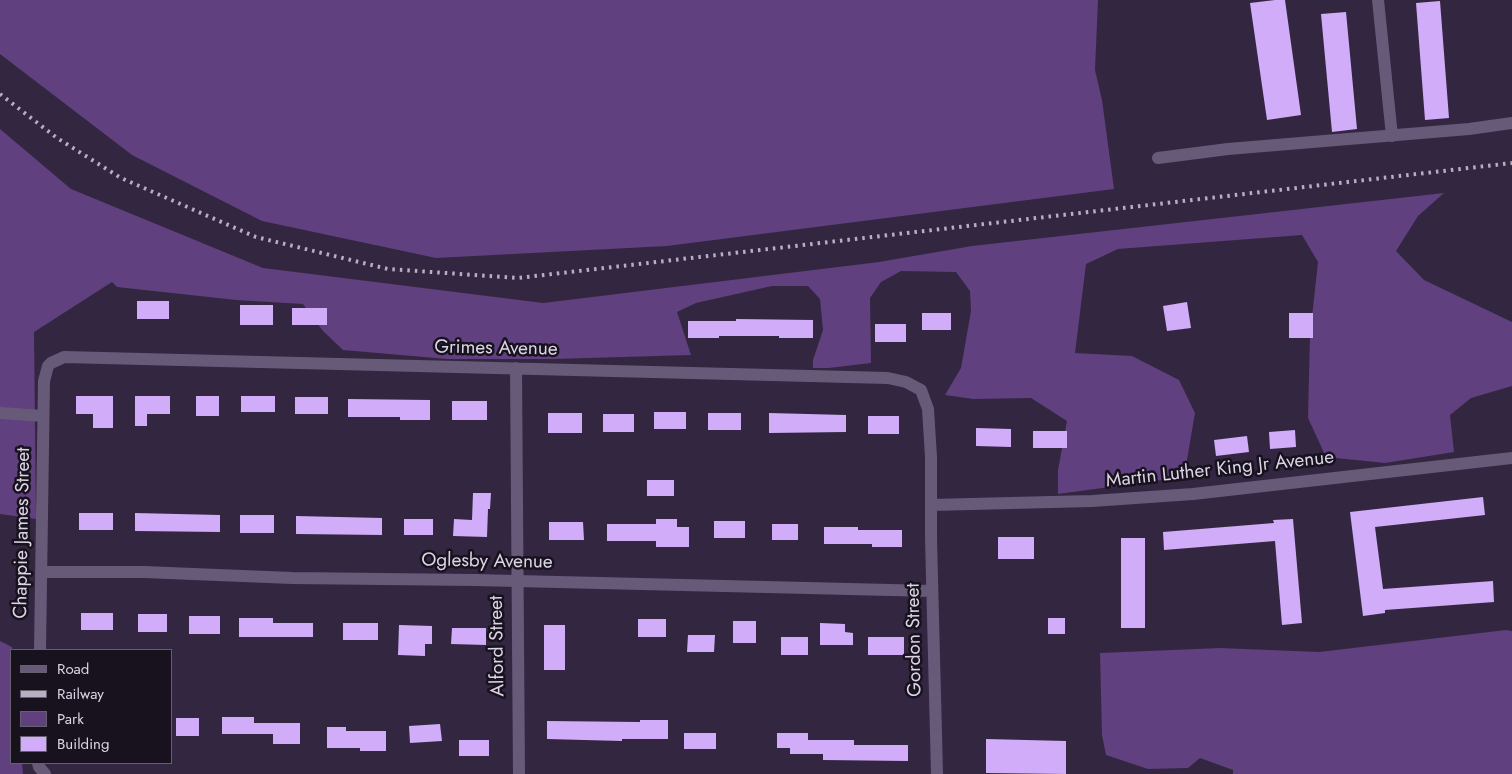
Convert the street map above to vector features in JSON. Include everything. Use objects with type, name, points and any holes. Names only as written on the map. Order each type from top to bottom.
[{"type":"street","points":[[1378,0],[1392,136]]},
{"type":"street","points":[[1158,158],[1228,149],[1469,129],[1512,123]]},
{"type":"street","name":"Grimes Avenue","points":[[43,416],[44,381],[48,366],[64,357],[888,378],[906,382],[920,390],[928,409],[931,505]]},
{"type":"street","name":"Alford Street","points":[[516,368],[516,581],[519,774]]},
{"type":"street","points":[[0,413],[43,416]]},
{"type":"street","name":"Chappie James Street","points":[[40,649],[43,416]]},
{"type":"street","name":"Martin Luther King Jr Avenue","points":[[931,505],[1092,501],[1193,494],[1512,458]]},
{"type":"street","name":"Gordon Street","points":[[931,505],[937,774]]},
{"type":"street","name":"Oglesby Avenue","points":[[42,572],[144,572],[292,578],[516,581],[932,591]]},
{"type":"green space","points":[[0,0],[1098,0],[1095,70],[1102,100],[1114,189],[667,246],[436,258],[262,221],[132,155],[0,54]]},
{"type":"green space","points":[[0,129],[71,189],[263,268],[543,303],[879,262],[972,246],[1444,193],[1418,216],[1396,251],[1424,280],[1512,322],[1512,386],[1471,398],[1450,415],[1454,452],[1385,463],[1326,457],[1308,418],[1310,335],[1318,262],[1302,235],[1118,249],[1086,264],[1075,353],[1132,356],[1179,380],[1195,413],[1184,477],[1058,494],[1058,470],[1067,421],[1031,398],[973,399],[945,395],[961,368],[971,311],[970,291],[956,272],[901,271],[881,282],[870,298],[871,363],[829,368],[813,368],[813,360],[823,330],[820,299],[808,286],[772,286],[696,303],[677,312],[691,355],[554,359],[447,359],[343,350],[323,331],[303,304],[236,300],[117,287],[112,282],[34,332],[36,519],[0,514]]},
{"type":"green space","points":[[1506,630],[1512,631],[1512,774],[1233,774],[1233,770],[1200,758],[1188,768],[1148,769],[1106,755],[1102,735],[1100,653],[1220,648],[1319,652]]},
{"type":"green space","points":[[0,641],[12,647],[10,649],[10,764],[22,764],[23,774],[0,774]]},
{"type":"building","points":[[1285,0],[1301,115],[1267,120],[1250,3]]},
{"type":"building","points":[[1440,1],[1449,118],[1425,120],[1416,3]]},
{"type":"building","points":[[1346,12],[1357,129],[1332,132],[1321,14]]},
{"type":"building","points":[[137,301],[169,301],[169,319],[137,319]]},
{"type":"building","points":[[1187,302],[1191,328],[1167,331],[1163,306]]},
{"type":"building","points":[[240,305],[273,305],[273,325],[240,325]]},
{"type":"building","points":[[292,308],[327,308],[327,325],[292,325]]},
{"type":"building","points":[[922,313],[951,313],[951,330],[922,330]]},
{"type":"building","points":[[1289,313],[1313,313],[1313,338],[1289,338]]},
{"type":"building","points":[[736,319],[813,320],[813,338],[719,336],[719,338],[688,338],[688,321],[736,321]]},
{"type":"building","points":[[875,324],[906,324],[906,342],[875,342]]},
{"type":"building","points":[[76,396],[113,396],[113,428],[93,428],[93,414],[76,414]]},
{"type":"building","points":[[135,396],[170,396],[170,414],[147,414],[147,426],[135,426]]},
{"type":"building","points":[[196,396],[219,396],[219,416],[196,416]]},
{"type":"building","points":[[241,396],[275,396],[275,412],[241,412]]},
{"type":"building","points":[[295,397],[328,397],[328,414],[295,414]]},
{"type":"building","points":[[348,399],[430,400],[430,420],[400,420],[400,417],[348,417]]},
{"type":"building","points":[[452,401],[487,401],[487,420],[452,420]]},
{"type":"building","points":[[654,412],[686,412],[686,429],[654,429]]},
{"type":"building","points":[[548,413],[582,413],[582,433],[548,433]]},
{"type":"building","points":[[708,413],[741,413],[741,430],[708,430]]},
{"type":"building","points":[[769,413],[846,415],[846,432],[769,433]]},
{"type":"building","points":[[603,414],[634,414],[634,432],[603,432]]},
{"type":"building","points":[[868,416],[899,416],[899,434],[868,434]]},
{"type":"building","points":[[976,428],[1011,429],[1011,447],[976,446]]},
{"type":"building","points":[[1295,430],[1296,447],[1270,449],[1269,432]]},
{"type":"building","points":[[1033,431],[1067,431],[1067,448],[1033,448]]},
{"type":"building","points":[[1247,436],[1249,452],[1216,456],[1214,440]]},
{"type":"building","points":[[647,480],[674,480],[674,496],[647,496]]},
{"type":"building","points":[[473,493],[491,493],[490,509],[488,509],[487,537],[453,536],[454,519],[472,520]]},
{"type":"building","points":[[1483,497],[1485,515],[1375,527],[1383,589],[1493,581],[1494,602],[1385,610],[1385,613],[1363,616],[1350,512]]},
{"type":"building","points":[[79,513],[113,513],[113,530],[79,530]]},
{"type":"building","points":[[135,513],[220,515],[220,532],[135,531]]},
{"type":"building","points":[[240,515],[274,515],[274,533],[240,533]]},
{"type":"building","points":[[296,516],[382,518],[382,535],[296,534]]},
{"type":"building","points":[[404,519],[433,519],[433,535],[404,535]]},
{"type":"building","points":[[656,519],[677,519],[677,527],[689,527],[689,547],[656,547],[656,541],[607,541],[607,524],[656,524]]},
{"type":"building","points":[[1293,519],[1302,623],[1282,625],[1275,541],[1164,550],[1163,532],[1274,523],[1273,520]]},
{"type":"building","points":[[714,521],[745,521],[745,538],[714,538]]},
{"type":"building","points":[[549,522],[583,522],[584,540],[549,540]]},
{"type":"building","points":[[772,524],[798,524],[798,540],[772,540]]},
{"type":"building","points":[[824,527],[858,527],[858,530],[902,530],[902,547],[872,547],[872,544],[824,544]]},
{"type":"building","points":[[998,537],[1034,537],[1034,559],[998,559]]},
{"type":"building","points":[[1121,538],[1145,538],[1145,628],[1121,628]]},
{"type":"building","points":[[81,613],[113,613],[113,630],[81,630]]},
{"type":"building","points":[[138,614],[167,614],[167,632],[138,632]]},
{"type":"building","points":[[189,616],[220,616],[220,634],[189,634]]},
{"type":"building","points":[[239,618],[273,618],[273,623],[313,623],[313,637],[239,637]]},
{"type":"building","points":[[1048,618],[1065,618],[1065,634],[1048,634]]},
{"type":"building","points":[[638,619],[666,619],[666,637],[638,637]]},
{"type":"building","points":[[733,621],[756,621],[756,643],[733,643]]},
{"type":"building","points":[[343,623],[378,623],[378,640],[343,640]]},
{"type":"building","points":[[820,623],[845,624],[845,632],[853,633],[853,645],[820,645]]},
{"type":"building","points":[[399,625],[432,626],[432,644],[425,644],[425,656],[398,655]]},
{"type":"building","points":[[544,625],[565,625],[565,670],[544,670]]},
{"type":"building","points":[[452,628],[486,628],[486,645],[451,644]]},
{"type":"building","points":[[688,635],[715,635],[714,652],[687,652]]},
{"type":"building","points":[[781,637],[808,637],[808,655],[781,655]]},
{"type":"building","points":[[868,637],[904,637],[904,655],[868,655]]},
{"type":"building","points":[[222,717],[254,717],[254,723],[300,723],[300,744],[273,744],[273,734],[222,734]]},
{"type":"building","points":[[176,718],[199,718],[199,736],[176,736]]},
{"type":"building","points":[[640,720],[668,720],[668,739],[622,739],[622,741],[547,739],[547,721],[640,722]]},
{"type":"building","points":[[440,724],[442,741],[410,743],[409,726]]},
{"type":"building","points":[[327,727],[346,727],[346,731],[386,731],[386,751],[360,751],[360,748],[327,748]]},
{"type":"building","points":[[684,733],[716,733],[716,749],[684,749]]},
{"type":"building","points":[[777,733],[808,733],[808,740],[854,740],[854,745],[908,745],[908,761],[823,760],[823,754],[790,754],[790,748],[777,748]]},
{"type":"building","points":[[986,739],[1066,741],[1066,774],[986,773]]},
{"type":"building","points":[[459,740],[489,740],[489,756],[459,756]]},
{"type":"railway","points":[[0,94],[57,138],[121,178],[256,237],[388,269],[518,278],[1512,163]]}]
